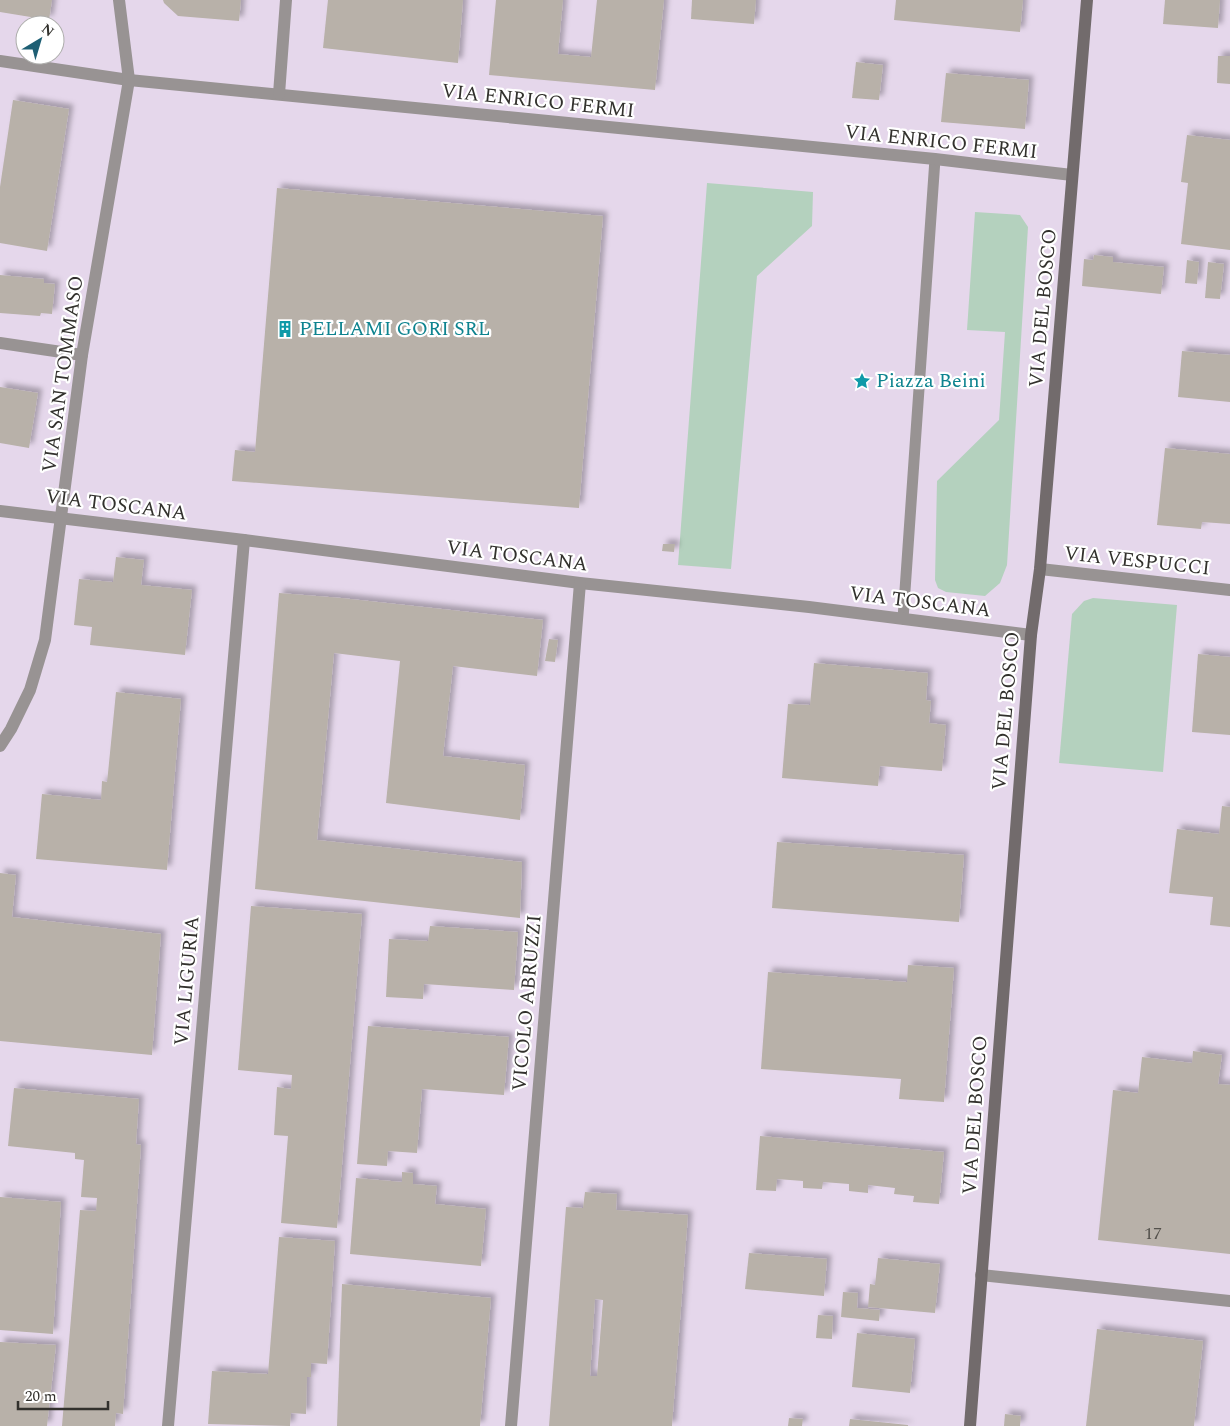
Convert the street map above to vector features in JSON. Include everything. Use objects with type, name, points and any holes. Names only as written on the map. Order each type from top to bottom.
[{"type":"street","name":"VIA SAN TOMMASO","points":[[0,746],[11,729],[30,690],[46,640],[82,355],[129,80],[119,0]]},
{"type":"street","points":[[279,94],[286,0]]},
{"type":"street","name":"VIA DEL BOSCO","points":[[970,1426],[1031,635],[1040,569],[1087,0]]},
{"type":"street","name":"VIA ENRICO FERMI","points":[[0,61],[129,80],[935,159],[1072,175]]},
{"type":"street","points":[[0,343],[82,355]]},
{"type":"street","name":"VIA TOSCANA","points":[[0,511],[62,517],[580,584],[809,607],[1031,635]]},
{"type":"street","name":"VIA LIGURIA","points":[[168,1426],[244,540]]},
{"type":"street","name":"VIA VESPUCCI","points":[[1040,569],[1230,590]]},
{"type":"street","name":"VICOLO ABRUZZI","points":[[511,1426],[580,584]]},
{"type":"street","points":[[981,1276],[1230,1301]]},
{"type":"lane","points":[[903,619],[935,159]]},
{"type":"shaded area","points":[[0,0],[1230,0],[1230,1426],[0,1426]]},
{"type":"green space","points":[[707,183],[813,192],[812,226],[757,276],[731,569],[678,565]]},
{"type":"green space","points":[[975,212],[1020,215],[1028,227],[1007,565],[1000,583],[985,596],[946,592],[938,588],[935,580],[937,481],[999,420],[1005,332],[967,330]]},
{"type":"green space","points":[[1093,598],[1177,605],[1163,772],[1059,763],[1072,614],[1084,601]]},
{"type":"building","points":[[0,0],[52,0],[50,15],[18,15],[0,12]]},
{"type":"building","points":[[163,0],[241,0],[239,21],[178,16]]},
{"type":"building","points":[[328,0],[463,0],[458,63],[323,48]]},
{"type":"building","points":[[496,0],[563,0],[558,54],[591,57],[597,0],[664,0],[655,90],[489,75]]},
{"type":"building","points":[[692,0],[756,0],[754,24],[691,19]]},
{"type":"building","points":[[896,0],[1023,0],[1020,32],[894,20]]},
{"type":"building","points":[[1165,0],[1220,0],[1218,28],[1163,24]]},
{"type":"building","points":[[1218,56],[1230,56],[1230,84],[1217,83]]},
{"type":"building","points":[[856,62],[883,65],[879,100],[852,98]]},
{"type":"building","points":[[946,73],[1029,80],[1025,129],[941,122]]},
{"type":"building","points":[[13,100],[69,109],[47,251],[0,243],[0,187]]},
{"type":"building","points":[[1187,135],[1230,140],[1230,250],[1181,244],[1188,183],[1181,182]]},
{"type":"building","points":[[277,188],[603,216],[579,508],[232,481],[235,450],[255,452]]},
{"type":"building","points":[[1094,255],[1113,257],[1113,262],[1164,267],[1161,294],[1082,286],[1084,259],[1093,260]]},
{"type":"building","points":[[1187,260],[1199,262],[1197,284],[1185,283]]},
{"type":"building","points":[[1208,262],[1224,264],[1220,299],[1205,298]]},
{"type":"building","points":[[0,275],[44,279],[44,283],[55,284],[52,314],[41,313],[40,316],[0,313]]},
{"type":"building","points":[[1182,351],[1230,355],[1230,402],[1178,397]]},
{"type":"building","points":[[0,387],[38,393],[29,448],[0,443]]},
{"type":"building","points":[[1165,448],[1230,454],[1230,524],[1202,522],[1201,529],[1157,525]]},
{"type":"building","points":[[663,544],[675,544],[674,552],[662,551]]},
{"type":"building","points":[[116,557],[144,560],[141,585],[192,590],[185,655],[90,645],[92,627],[74,625],[79,579],[113,582]]},
{"type":"building","points":[[279,593],[543,620],[537,676],[453,666],[443,756],[525,765],[520,820],[386,803],[400,661],[334,653],[317,840],[522,862],[520,918],[255,889]]},
{"type":"building","points":[[549,639],[558,640],[555,662],[545,661]]},
{"type":"building","points":[[1198,654],[1230,657],[1230,735],[1192,732]]},
{"type":"building","points":[[814,663],[928,673],[926,700],[931,701],[929,723],[946,725],[942,771],[880,766],[878,786],[782,778],[788,704],[810,705]]},
{"type":"building","points":[[116,692],[181,699],[167,870],[36,859],[42,794],[101,800],[102,781],[107,782]]},
{"type":"building","points":[[1222,806],[1230,807],[1230,927],[1210,925],[1213,897],[1169,893],[1177,829],[1219,834]]},
{"type":"building","points":[[777,842],[964,855],[959,922],[772,908]]},
{"type":"building","points":[[0,873],[16,875],[12,917],[161,934],[152,1055],[0,1041]]},
{"type":"building","points":[[251,906],[362,914],[337,1228],[281,1223],[288,1136],[274,1135],[277,1087],[291,1089],[292,1075],[238,1070]]},
{"type":"building","points":[[430,926],[518,932],[514,990],[424,984],[423,999],[386,997],[389,939],[428,941]]},
{"type":"building","points":[[908,965],[954,968],[944,1102],[899,1099],[901,1079],[761,1069],[768,972],[907,982]]},
{"type":"building","points":[[368,1026],[509,1037],[504,1095],[422,1089],[417,1153],[388,1151],[387,1166],[357,1164]]},
{"type":"building","points":[[1193,1051],[1222,1055],[1218,1084],[1230,1085],[1230,1254],[1098,1240],[1113,1090],[1138,1093],[1142,1057],[1192,1063]]},
{"type":"building","points":[[14,1088],[139,1099],[136,1144],[141,1145],[123,1414],[116,1413],[115,1426],[62,1426],[80,1210],[96,1211],[97,1198],[81,1197],[84,1160],[75,1159],[75,1153],[8,1146]]},
{"type":"building","points":[[760,1136],[944,1152],[939,1204],[913,1202],[914,1196],[894,1194],[895,1188],[868,1185],[868,1193],[849,1191],[849,1184],[823,1182],[822,1189],[803,1188],[803,1181],[777,1179],[776,1191],[756,1190]]},
{"type":"building","points":[[402,1172],[413,1173],[413,1184],[437,1186],[435,1204],[486,1209],[481,1266],[350,1254],[356,1178],[402,1182]]},
{"type":"building","points":[[585,1192],[617,1194],[616,1210],[688,1215],[672,1426],[549,1426],[566,1207],[583,1208]],"holes":[[[595,1299],[603,1300],[597,1376],[590,1376]]]},
{"type":"building","points":[[0,1197],[61,1202],[53,1334],[0,1330]]},
{"type":"building","points":[[279,1237],[335,1241],[327,1364],[311,1363],[311,1377],[307,1377],[306,1414],[291,1413],[290,1426],[208,1424],[212,1371],[268,1374]]},
{"type":"building","points":[[749,1253],[827,1259],[824,1296],[745,1289]]},
{"type":"building","points":[[878,1258],[940,1264],[935,1313],[868,1307],[870,1284],[875,1285]]},
{"type":"building","points":[[342,1284],[491,1298],[480,1426],[337,1426]]},
{"type":"building","points":[[843,1292],[858,1293],[857,1308],[880,1310],[879,1321],[841,1317]]},
{"type":"building","points":[[818,1315],[833,1316],[832,1339],[816,1338]]},
{"type":"building","points":[[1097,1329],[1203,1341],[1194,1426],[1086,1426]]},
{"type":"building","points":[[857,1333],[915,1339],[910,1393],[852,1387]]},
{"type":"building","points":[[0,1342],[56,1345],[47,1426],[0,1426]]},
{"type":"building","points":[[1005,1414],[1021,1416],[1020,1426],[1004,1426]]},
{"type":"building","points":[[789,1418],[803,1419],[802,1426],[788,1426]]},
{"type":"building","points":[[850,1419],[908,1425],[908,1426],[849,1426]]},
{"type":"place","name":"PELLAMI GORI SRL","points":[[285,329]]},
{"type":"place","name":"Piazza Beini","points":[[862,381]]}]
